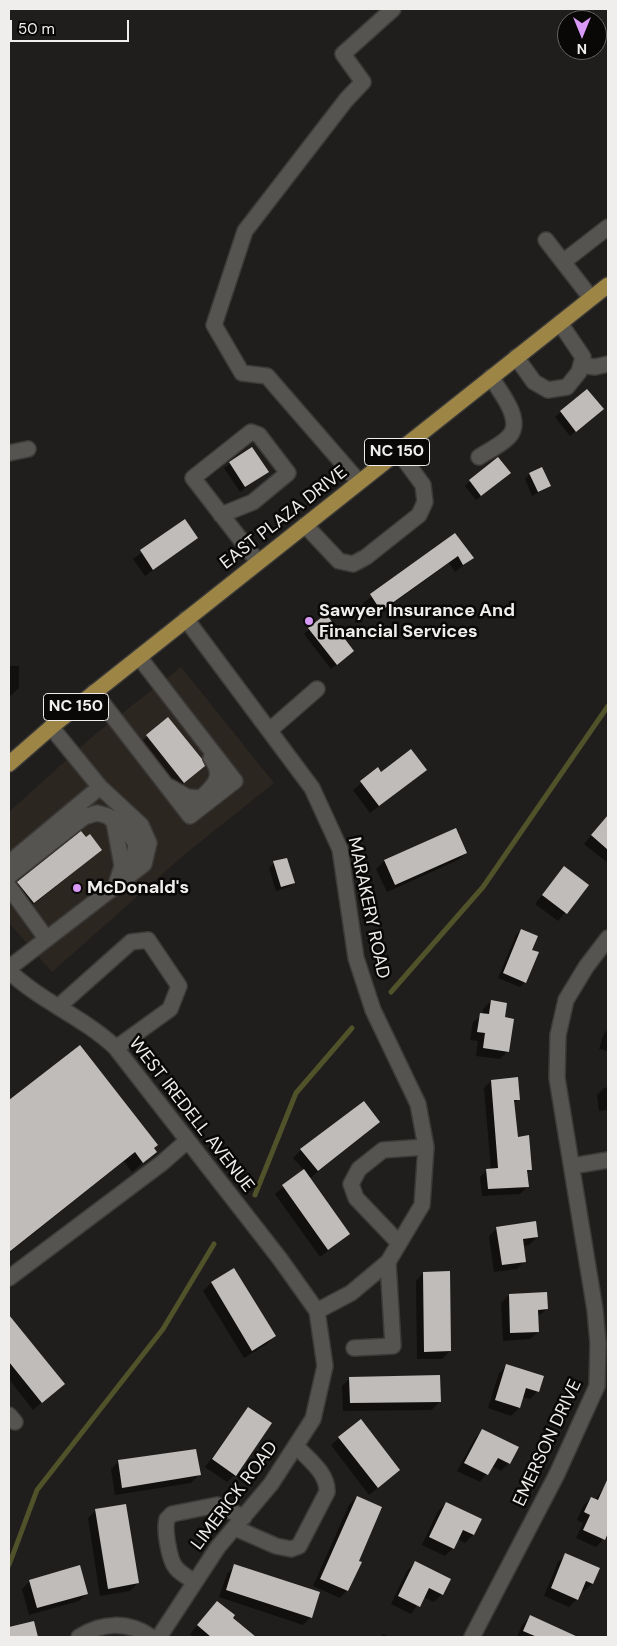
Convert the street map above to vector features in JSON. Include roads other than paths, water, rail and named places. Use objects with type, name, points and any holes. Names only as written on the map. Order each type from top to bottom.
[{"type":"main road","name":"EAST PLAZA DRIVE","points":[[9,764],[94,692],[608,285]]},
{"type":"street","points":[[358,482],[268,376],[242,373],[214,326],[245,231],[346,100],[363,82],[343,54],[393,9]]},
{"type":"street","points":[[563,262],[608,227]]},
{"type":"street","points":[[546,240],[591,298]]},
{"type":"street","points":[[516,357],[534,382],[548,390],[567,387],[579,372],[583,357],[560,323]]},
{"type":"street","points":[[581,365],[595,367],[608,364]]},
{"type":"street","points":[[479,457],[510,435],[514,425],[512,414],[492,377]]},
{"type":"street","points":[[221,515],[253,502],[288,473],[259,435],[251,432],[193,478],[221,515],[258,562]]},
{"type":"street","points":[[9,453],[28,449]]},
{"type":"street","points":[[306,525],[339,561],[353,564],[366,558],[418,515],[425,502],[423,485],[398,451]]},
{"type":"street","name":"MARAKERY ROAD","points":[[186,619],[312,788],[340,849],[356,958],[373,1010],[418,1104],[426,1147],[422,1205],[388,1262],[351,1293],[317,1311]]},
{"type":"street","points":[[94,692],[190,816],[235,781],[139,657]]},
{"type":"street","points":[[270,730],[317,689]]},
{"type":"street","points":[[9,970],[46,938],[144,864],[149,842],[142,824],[100,787],[51,727]]},
{"type":"street","points":[[9,863],[100,787]]},
{"type":"street","points":[[9,876],[84,817],[98,813],[108,816],[114,822],[122,866],[116,885]]},
{"type":"street","points":[[9,887],[46,938]]},
{"type":"street","name":"EMERSON DRIVE","points":[[472,1637],[603,1387],[595,1310],[558,1078],[558,1035],[566,1000],[586,967],[608,938]]},
{"type":"street","points":[[58,1007],[131,942],[148,940],[179,986],[170,1009],[116,1048]]},
{"type":"street","name":"WEST IREDELL AVENUE","points":[[9,970],[40,996],[100,1034],[116,1048],[280,1259],[317,1311]]},
{"type":"street","points":[[9,1278],[162,1163],[187,1141]]},
{"type":"street","points":[[399,1243],[356,1198],[351,1184],[359,1168],[383,1150],[426,1147]]},
{"type":"street","points":[[572,1166],[608,1160]]},
{"type":"street","points":[[354,1348],[393,1346],[388,1262]]},
{"type":"street","name":"LIMERICK ROAD","points":[[159,1637],[218,1547],[271,1484],[313,1420],[325,1366],[317,1311]]},
{"type":"street","points":[[195,1582],[178,1571],[173,1565],[166,1532],[167,1519],[172,1514],[217,1505],[276,1546],[291,1550],[299,1546],[327,1492],[327,1486],[320,1471],[296,1446]]},
{"type":"street","points":[[79,1637],[88,1631],[116,1624],[140,1629],[151,1637]]},
{"type":"waterway","points":[[391,992],[483,887],[608,706]]},
{"type":"waterway","points":[[255,1195],[296,1093],[352,1028]]},
{"type":"waterway","points":[[9,1565],[37,1490],[163,1329],[214,1244]]},
{"type":"place","name":"Sawyer Insurance And Financial Services","points":[[309,621]]},
{"type":"place","name":"McDonald's","points":[[77,888]]}]
